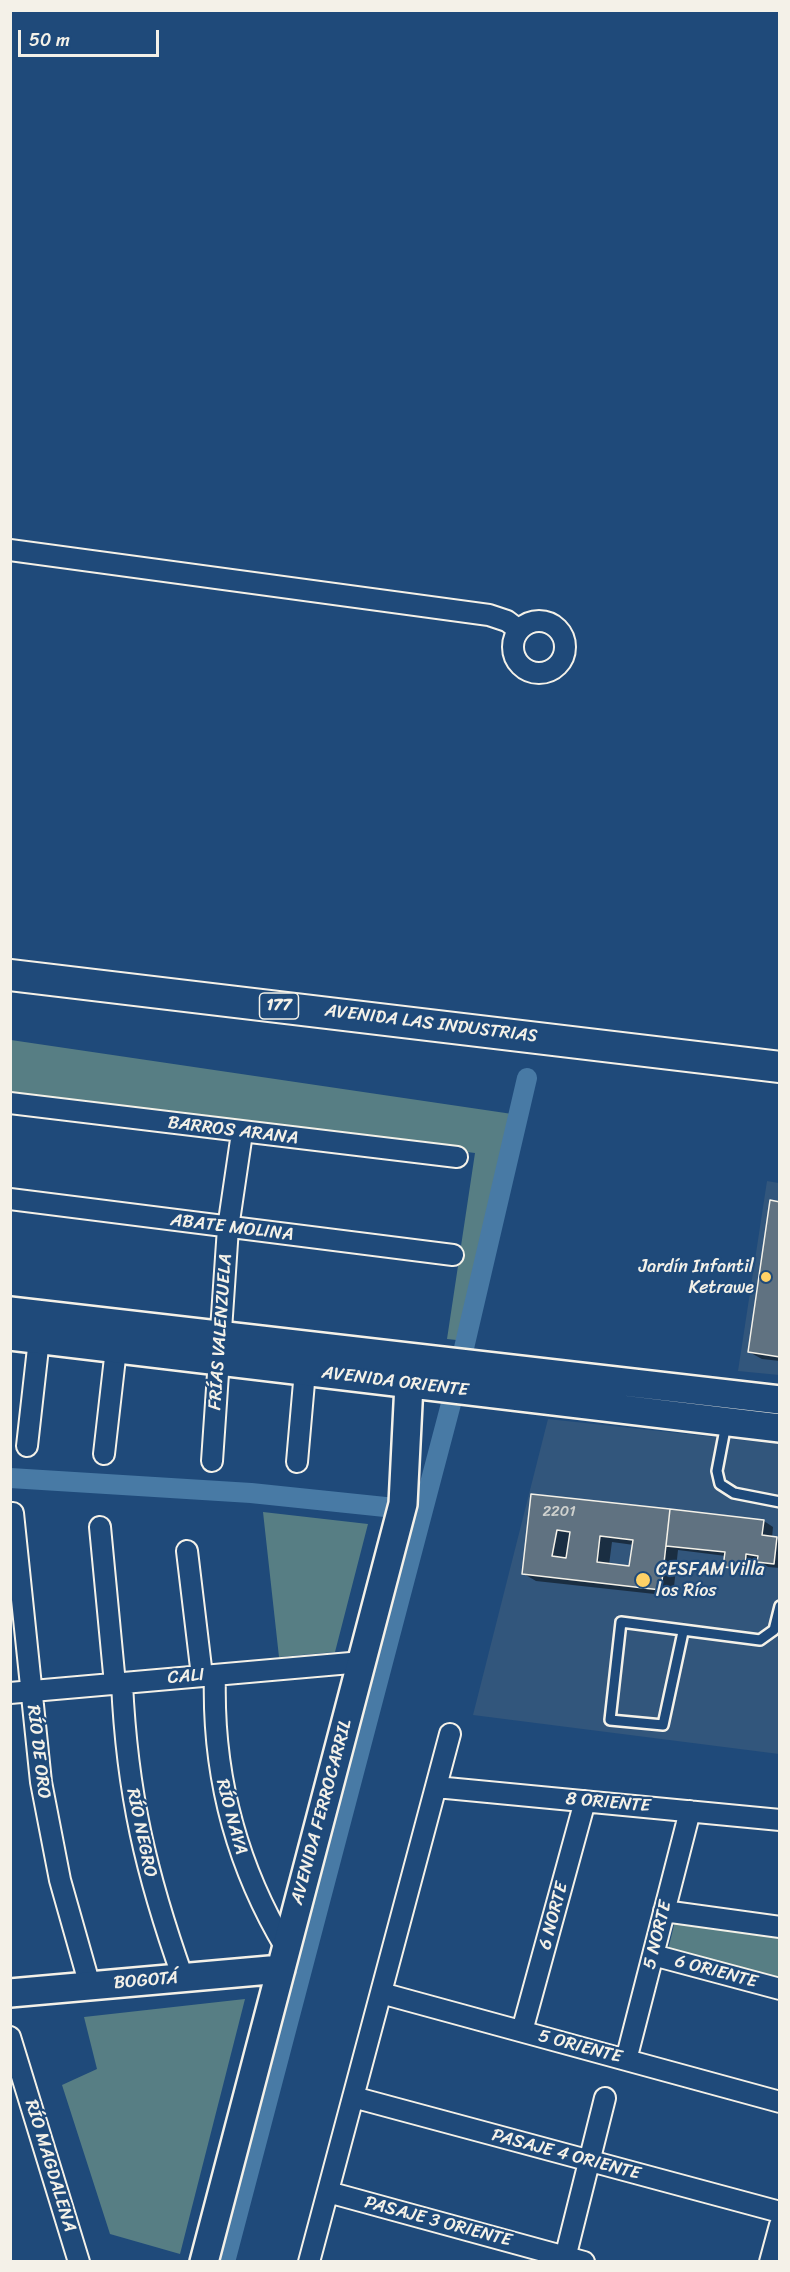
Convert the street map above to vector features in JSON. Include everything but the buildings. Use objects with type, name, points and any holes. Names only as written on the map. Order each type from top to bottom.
[{"type":"main road","name":"AVENIDA LAS INDUSTRIAS","points":[[10,975],[547,1037],[780,1067]]},
{"type":"street","points":[[10,550],[489,615],[507,621],[519,630]]},
{"type":"street","name":"BARROS ARANA","points":[[10,1103],[242,1133],[457,1157]]},
{"type":"street","name":"FRÍAS VALENZUELA","points":[[212,1461],[228,1228],[242,1133]]},
{"type":"street","name":"ABATE MOLINA","points":[[10,1199],[453,1255]]},
{"type":"street","name":"AVENIDA ORIENTE","points":[[10,1311],[220,1349],[411,1372],[780,1428]]},
{"type":"street","name":"AVENIDA ORIENTE","points":[[10,1336],[116,1349],[220,1349],[305,1371],[411,1372],[780,1400]]},
{"type":"street","points":[[27,1446],[39,1339]]},
{"type":"street","points":[[104,1454],[116,1349]]},
{"type":"street","points":[[297,1462],[305,1371]]},
{"type":"street","name":"AVENIDA FERROCARRIL","points":[[204,2262],[403,1504],[411,1372]]},
{"type":"street","name":"RÍO DE ORO","points":[[13,1513],[31,1691],[49,1828],[60,1880],[90,1986]]},
{"type":"street","name":"RÍO NEGRO","points":[[100,1527],[129,1778],[137,1824],[156,1900],[183,1978]]},
{"type":"street","name":"RÍO NAYA","points":[[187,1551],[208,1676],[227,1812],[257,1896],[284,1958]]},
{"type":"street","name":"CALI","points":[[10,1693],[362,1662]]},
{"type":"street","points":[[309,2262],[450,1734]]},
{"type":"street","name":"8 ORIENTE","points":[[436,1787],[780,1820]]},
{"type":"street","name":"6 NORTE","points":[[522,2031],[585,1801]]},
{"type":"street","name":"5 NORTE","points":[[626,2060],[690,1811]]},
{"type":"street","points":[[664,1911],[780,1927]]},
{"type":"street","name":"6 ORIENTE","points":[[653,1955],[780,1989]]},
{"type":"street","name":"BOGOTÁ","points":[[10,1992],[183,1978],[284,1958]]},
{"type":"street","name":"5 ORIENTE","points":[[381,1993],[780,2102]]},
{"type":"street","name":"RÍO MAGDALENA","points":[[10,2037],[79,2262]]},
{"type":"street","name":"PASAJE 4 ORIENTE","points":[[353,2097],[780,2212]]},
{"type":"street","points":[[571,2260],[589,2162],[604,2098]]},
{"type":"street","name":"PASAJE 3 ORIENTE","points":[[328,2192],[571,2260]]},
{"type":"street","points":[[770,2262],[780,2225]]},
{"type":"lane","points":[[726,1421],[717,1471],[720,1484],[734,1493],[780,1502]]},
{"type":"lane","points":[[683,1632],[663,1725],[610,1720],[621,1622],[683,1632],[760,1640],[774,1630],[780,1606]]},
{"type":"shaded area","name":"Jardín Infantil Ketrawe","points":[[767,1181],[779,1183],[779,1375],[738,1371]]},
{"type":"shaded area","name":"CESFAM Villa los Ríos","points":[[548,1419],[779,1444],[779,1754],[473,1715]]},
{"type":"green space","points":[[11,1040],[519,1115],[466,1341],[447,1339],[475,1153],[11,1094]]},
{"type":"green space","points":[[263,1512],[368,1524],[335,1652],[279,1657]]},
{"type":"green space","points":[[675,1921],[779,1935],[779,1980],[668,1950]]},
{"type":"green space","points":[[245,1999],[180,2254],[110,2234],[62,2085],[97,2069],[84,2017]]},
{"type":"waterway","points":[[464,1348],[527,1078]]},
{"type":"waterway","points":[[225,2262],[457,1381]]},
{"type":"waterway","points":[[10,1478],[251,1493],[414,1510]]},
{"type":"place","name":"Jardín Infantil Ketrawe","points":[[766,1277]]},
{"type":"place","name":"CESFAM Villa los Ríos","points":[[643,1580]]}]
